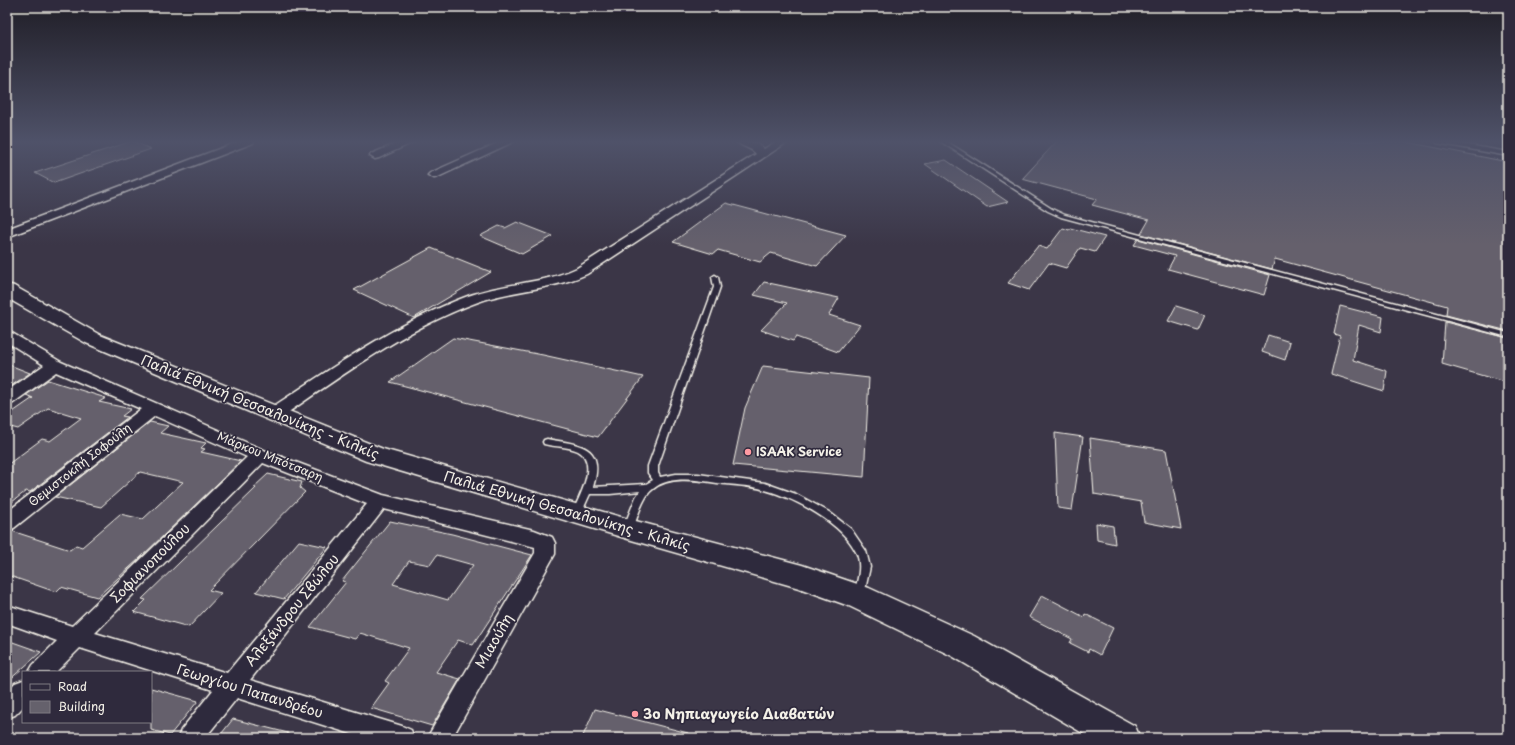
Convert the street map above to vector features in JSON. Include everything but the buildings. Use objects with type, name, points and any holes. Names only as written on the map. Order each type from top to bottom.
[{"type":"main road","name":"Παλιά Εθνική Θεσσαλονίκης - Κιλκίς","points":[[7,290],[93,339],[341,442],[397,462],[582,502],[628,529],[802,576],[859,597],[908,618],[963,646],[1122,738]]},
{"type":"street","points":[[7,233],[158,176]]},
{"type":"street","points":[[274,414],[351,362],[440,312],[476,298],[567,278],[582,270],[729,176]]},
{"type":"street","name":"Μάρκου Μπότσαρη","points":[[7,336],[55,366],[260,455],[380,501],[534,538],[545,543]]},
{"type":"street","points":[[7,399],[55,366]]},
{"type":"street","name":"Θεμιστοκλή Σοφούλη","points":[[7,524],[154,408]]},
{"type":"street","name":"Σοφιανοπούλου","points":[[42,671],[260,455]]},
{"type":"street","name":"Αλεξάνδρου Σβώλου","points":[[190,738],[380,501]]},
{"type":"street","name":"Μιαούλη","points":[[439,738],[545,554],[545,543]]},
{"type":"street","name":"Γεωργίου Παπανδρέου","points":[[7,614],[232,686],[402,738]]},
{"type":"street","points":[[7,707],[22,692]]},
{"type":"lane","points":[[997,176],[1044,206],[1063,216],[1508,335]]},
{"type":"lane","points":[[658,481],[653,473],[653,466],[717,287],[714,277]]},
{"type":"lane","points":[[547,442],[582,449],[588,454],[592,471],[592,479],[582,502]]},
{"type":"lane","points":[[628,529],[641,496],[648,487],[658,481],[676,477],[698,477],[765,486],[793,496],[826,515],[848,532],[861,551],[865,567],[859,597]]},
{"type":"lane","points":[[582,502],[600,492],[630,487],[648,487]]},
{"type":"place","name":"ISAAK Service","points":[[748,452]]},
{"type":"place","name":"3ο Νηπιαγωγείο Διαβατών","points":[[635,714]]}]
